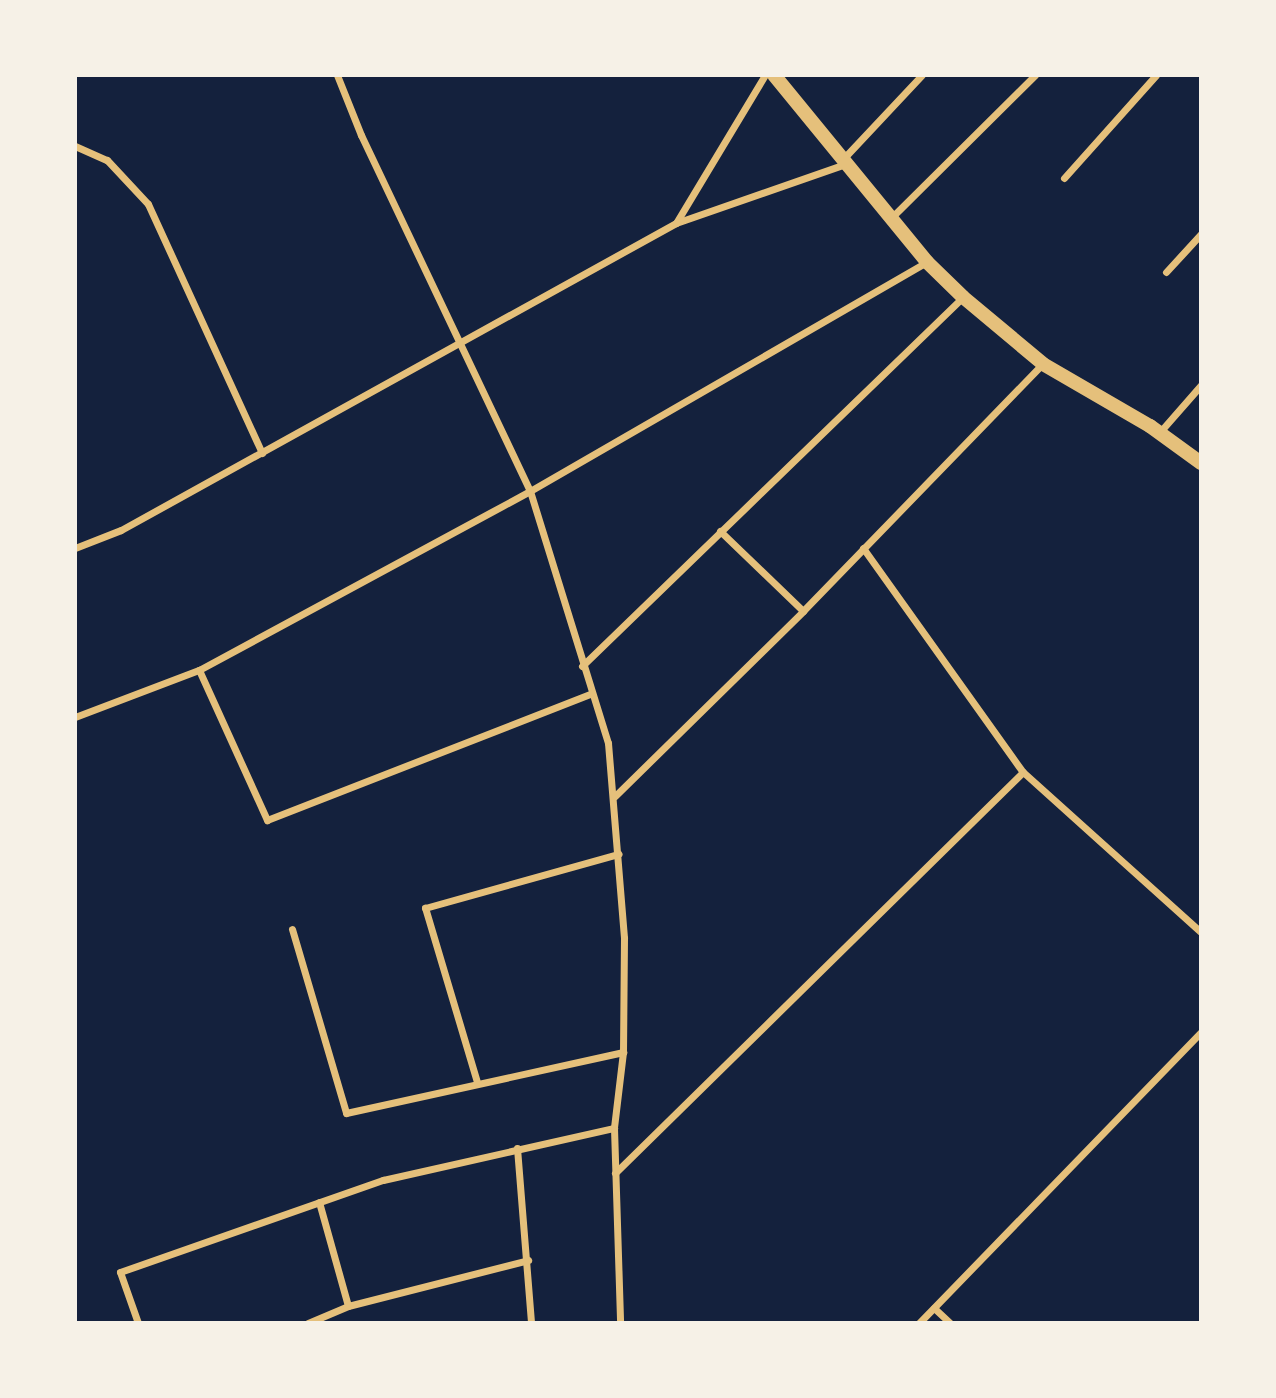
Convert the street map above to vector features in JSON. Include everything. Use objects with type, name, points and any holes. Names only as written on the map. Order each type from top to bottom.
[{"type":"main road","points":[[774,75],[890,218],[963,297],[1043,364],[1159,433],[1201,463]]},
{"type":"street","points":[[337,75],[360,135],[461,340],[530,491],[608,743],[615,796],[624,938],[623,1052],[614,1128],[620,1323]]},
{"type":"street","points":[[676,223],[765,75]]},
{"type":"street","points":[[75,548],[121,530],[676,223],[843,162],[922,75]]},
{"type":"street","points":[[890,218],[1035,75]]},
{"type":"street","points":[[1064,178],[1156,75]]},
{"type":"street","points":[[75,146],[107,160],[148,204],[262,453]]},
{"type":"street","points":[[1166,272],[1201,234]]},
{"type":"street","points":[[75,717],[199,670],[530,491],[927,261]]},
{"type":"street","points":[[582,666],[963,297]]},
{"type":"street","points":[[615,796],[803,611],[1043,364]]},
{"type":"street","points":[[1159,433],[1201,385]]},
{"type":"street","points":[[720,531],[803,611]]},
{"type":"street","points":[[863,548],[1023,772],[1201,932]]},
{"type":"street","points":[[199,670],[267,820],[591,694]]},
{"type":"street","points":[[615,1173],[1023,772]]},
{"type":"street","points":[[477,1082],[425,908],[619,854]]},
{"type":"street","points":[[292,929],[346,1113],[477,1082],[623,1052]]},
{"type":"street","points":[[919,1323],[1201,1032]]},
{"type":"street","points":[[138,1323],[120,1272],[383,1180],[614,1128]]},
{"type":"street","points":[[517,1148],[531,1323]]},
{"type":"street","points":[[319,1202],[348,1306]]},
{"type":"street","points":[[308,1323],[348,1306],[528,1260]]},
{"type":"street","points":[[934,1308],[950,1323]]}]
